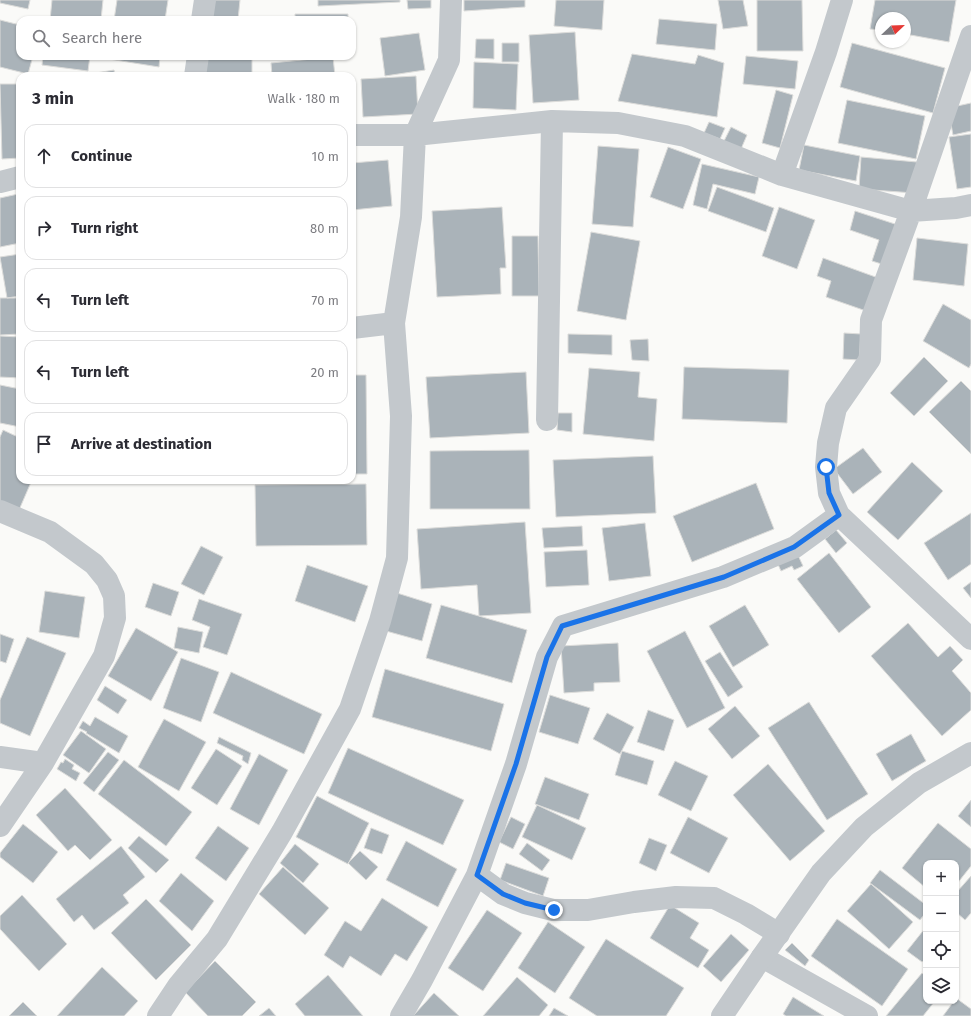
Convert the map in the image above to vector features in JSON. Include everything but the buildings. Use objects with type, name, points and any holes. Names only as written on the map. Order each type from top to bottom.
[{"type":"street","points":[[203,16],[205,0]]},
{"type":"street","points":[[158,1016],[178,986],[217,939],[282,832],[350,709],[378,628],[396,558],[401,416],[394,323],[411,217],[415,135],[449,60],[451,0]]},
{"type":"street","points":[[782,174],[826,52],[842,0]]},
{"type":"street","points":[[971,36],[911,211],[871,320],[870,359],[836,408],[828,443],[826,467],[829,493],[839,515],[971,639]]},
{"type":"street","points":[[196,72],[197,60]]},
{"type":"street","points":[[547,420],[552,121]]},
{"type":"street","points":[[356,135],[415,135],[552,121],[618,123],[685,136],[782,174],[911,211],[956,208],[971,205]]},
{"type":"street","points":[[0,182],[16,178]]},
{"type":"street","points":[[356,328],[394,323]]},
{"type":"street","points":[[0,511],[50,532],[94,564],[107,580],[114,596],[115,618],[104,656],[43,763],[0,826]]},
{"type":"street","points":[[401,1016],[422,980],[477,875],[516,764],[547,657],[562,626],[724,577],[794,547],[839,515]]},
{"type":"street","points":[[722,1016],[821,873],[864,827],[919,783],[971,753]]},
{"type":"street","points":[[0,757],[43,763]]},
{"type":"street","points":[[477,875],[503,894],[525,903],[554,910],[588,910],[676,897],[714,898],[746,914],[779,934]]},
{"type":"street","points":[[762,957],[867,1016]]},
{"type":"route","points":[[554,910],[525,903],[503,894],[477,875],[516,764],[547,657],[562,626],[724,577],[794,547],[839,515],[829,493],[826,467]]}]
